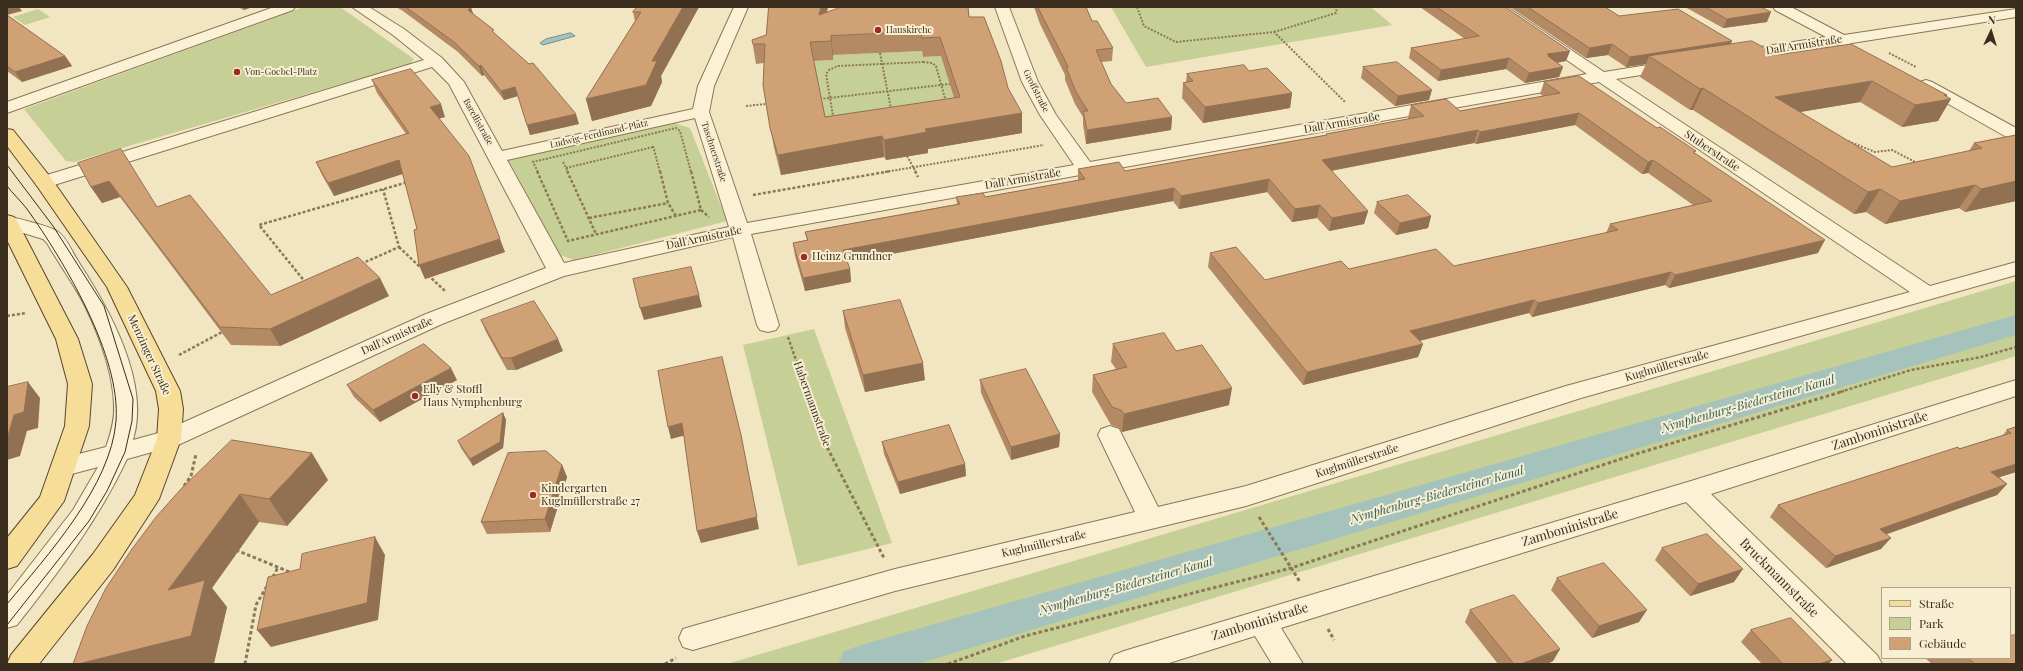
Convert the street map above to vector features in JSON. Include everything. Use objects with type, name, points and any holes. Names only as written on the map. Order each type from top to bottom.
[{"type":"main road","name":"Menzinger Straße","points":[[7,134],[44,182],[110,278],[168,391],[171,409],[169,439],[146,499],[103,562],[21,664]]},
{"type":"main road","points":[[7,222],[67,339],[80,384],[77,426],[51,501],[7,558]]},
{"type":"street","points":[[7,108],[288,7]]},
{"type":"street","name":"Barellistraße","points":[[359,7],[389,24],[436,61],[456,82],[558,271]]},
{"type":"street","name":"Taschnerstraße","points":[[740,230],[734,216],[701,112],[706,86],[741,7]]},
{"type":"street","name":"Groffstraße","points":[[1002,7],[1030,82],[1048,115],[1085,168]]},
{"type":"street","name":"Stuberstraße","points":[[1497,7],[1927,294]]},
{"type":"street","points":[[1780,7],[1862,50]]},
{"type":"street","name":"Dall'Armistraße","points":[[1725,58],[2016,13]]},
{"type":"street","points":[[44,182],[436,61]]},
{"type":"street","name":"Dall'Armistraße","points":[[64,467],[115,455],[169,439],[434,319],[558,271],[740,230],[1600,77],[1693,63]]},
{"type":"street","points":[[1911,77],[2016,135]]},
{"type":"street","name":"Ludwig-Ferdinand-Platz","points":[[497,157],[701,112]]},
{"type":"street","points":[[7,222],[50,235],[55,240],[93,303],[115,361],[126,406],[124,423],[115,455],[98,492],[79,522],[7,616]]},
{"type":"street","points":[[740,230],[768,325]]},
{"type":"street","name":"Kuglmüllerstraße","points":[[693,638],[895,580],[1246,496],[1574,392],[2016,268]]},
{"type":"street","points":[[93,303],[101,288],[110,278]]},
{"type":"street","name":"Zamboninistraße","points":[[1124,664],[1691,491],[2016,388]]},
{"type":"street","points":[[1110,436],[1151,518]]},
{"type":"street","name":"Bruckmannstraße","points":[[1691,491],[1867,664]]},
{"type":"street","points":[[1262,622],[1288,664]]},
{"type":"path","points":[[1137,7],[1144,26],[1176,42],[1274,32],[1336,13],[1337,7]]},
{"type":"path","points":[[1274,32],[1347,104]]},
{"type":"path","points":[[880,53],[892,114]]},
{"type":"path","points":[[932,63],[936,66],[948,109],[946,113],[847,129],[835,128],[826,74],[829,70],[838,66],[882,64],[932,63]]},
{"type":"path","points":[[819,99],[950,84]]},
{"type":"path","points":[[746,106],[766,104]]},
{"type":"path","points":[[893,122],[895,127]]},
{"type":"path","points":[[676,128],[680,131],[701,210],[568,241],[533,162],[560,156],[676,128]]},
{"type":"path","points":[[654,134],[653,147],[668,203],[676,216]]},
{"type":"path","points":[[1841,141],[1848,141],[1875,152],[1892,150],[1916,163],[1923,162]]},
{"type":"path","points":[[748,195],[1044,145]]},
{"type":"path","points":[[566,168],[653,147]]},
{"type":"path","points":[[560,156],[596,234]]},
{"type":"path","points":[[908,156],[919,178]]},
{"type":"path","points":[[308,286],[259,224],[412,181]]},
{"type":"path","points":[[383,189],[399,247],[422,269]]},
{"type":"path","points":[[589,218],[668,203]]},
{"type":"path","points":[[357,265],[399,247]]},
{"type":"path","points":[[428,274],[446,291]]},
{"type":"path","points":[[7,316],[28,313],[25,306]]},
{"type":"path","name":"Habermannstraße","points":[[768,325],[787,334],[827,447],[895,580]]},
{"type":"path","points":[[176,357],[230,328]]},
{"type":"path","points":[[948,664],[1025,636],[1291,568],[1633,455],[1904,373],[1981,357],[2016,347]]},
{"type":"path","points":[[1261,520],[1286,560]]},
{"type":"path","points":[[230,550],[238,550],[298,576]]},
{"type":"path","points":[[245,664],[256,605],[278,567]]},
{"type":"green space","points":[[304,7],[340,7],[414,59],[410,64],[74,162],[66,161],[24,109]]},
{"type":"green space","points":[[1111,7],[1371,7],[1392,25],[1146,67]]},
{"type":"green space","points":[[38,9],[50,17],[25,25],[13,17]]},
{"type":"green space","points":[[922,51],[923,57],[959,55],[947,75],[953,95],[974,94],[811,152],[798,62],[833,60],[833,55]]},
{"type":"green space","points":[[671,122],[690,128],[727,221],[574,260],[560,255],[508,159]]},
{"type":"green space","points":[[2016,281],[2016,356],[995,664],[727,664]]},
{"type":"green space","points":[[814,329],[892,543],[798,566],[743,345]]},
{"type":"water","points":[[571,33],[575,36],[543,45],[540,43],[546,39]]},
{"type":"building","points":[[406,7],[471,8],[468,10],[494,30],[492,31],[529,64],[533,63],[576,114],[527,125],[515,87],[501,91],[481,65],[479,66],[454,42]]},
{"type":"building","points":[[637,7],[683,7],[652,61],[657,61],[646,85],[586,99],[641,12],[633,12]]},
{"type":"building","points":[[769,7],[821,7],[819,15],[841,7],[968,7],[969,17],[984,17],[1001,61],[1008,88],[1022,113],[925,129],[927,132],[884,140],[882,136],[778,155],[770,128],[763,85],[765,44],[753,44],[752,40],[766,35]],"holes":[[[921,32],[922,38],[940,37],[960,97],[825,117],[810,42],[831,41],[831,36]]]},
{"type":"building","points":[[1038,7],[1086,7],[1092,21],[1097,21],[1113,48],[1096,50],[1111,84],[1126,103],[1158,98],[1172,117],[1087,130],[1083,111],[1088,111],[1076,92],[1066,67],[1068,67]]},
{"type":"building","points":[[1437,7],[1505,7],[1570,51],[1547,54],[1563,67],[1529,73],[1509,58],[1441,70],[1411,48],[1479,36]]},
{"type":"building","points":[[1528,7],[1605,7],[1619,16],[1678,9],[1732,41],[1630,57],[1612,44],[1590,48]]},
{"type":"building","points":[[1706,7],[1761,7],[1771,12],[1727,19]]},
{"type":"building","points":[[7,15],[65,56],[15,72],[7,66]]},
{"type":"building","points":[[1752,41],[1777,55],[1851,44],[1947,95],[1944,95],[1951,99],[1915,105],[1872,81],[1775,97],[1892,167],[1982,148],[1974,143],[2016,135],[2016,181],[1981,189],[1975,185],[1900,201],[1880,189],[1868,192],[1703,88],[1700,89],[1649,56]]},
{"type":"building","points":[[1397,62],[1432,90],[1398,96],[1363,67]]},
{"type":"building","points":[[1244,65],[1249,71],[1267,68],[1292,93],[1205,107],[1183,83],[1193,81],[1187,74]]},
{"type":"building","points":[[411,69],[441,104],[430,107],[469,156],[500,239],[419,265],[414,230],[417,229],[399,160],[328,183],[316,162],[409,133],[372,80]]},
{"type":"building","points":[[1579,76],[1657,128],[1660,127],[1696,151],[1693,152],[1825,240],[1675,275],[1671,272],[1538,303],[1534,300],[1410,331],[1423,344],[1307,372],[1210,253],[1236,247],[1265,280],[1341,261],[1349,269],[1436,249],[1454,266],[1618,230],[1610,224],[1712,201],[1653,160],[1648,162],[1579,113],[1480,132],[1478,130],[1322,160],[1368,211],[1332,218],[1320,205],[1295,209],[1269,179],[1181,196],[1174,188],[843,250],[850,269],[803,278],[793,243],[808,240],[805,232],[960,204],[956,197],[983,193],[985,197],[1085,179],[1078,169],[1119,162],[1125,171],[1327,135],[1326,134],[1424,116],[1411,105],[1446,99],[1460,111],[1560,93],[1544,82]]},
{"type":"building","points":[[121,149],[157,207],[190,195],[271,295],[358,257],[380,278],[270,329],[220,327],[109,181],[91,187],[78,163]]},
{"type":"building","points":[[1408,195],[1431,216],[1400,223],[1377,202]]},
{"type":"building","points":[[691,267],[699,295],[640,308],[633,279]]},
{"type":"building","points":[[900,300],[923,363],[863,375],[843,311]]},
{"type":"building","points":[[534,301],[558,339],[511,358],[502,358],[481,320]]},
{"type":"building","points":[[1164,333],[1176,351],[1202,345],[1232,388],[1124,414],[1121,410],[1112,407],[1093,375],[1127,367],[1113,344]]},
{"type":"building","points":[[424,344],[451,368],[373,410],[347,385]]},
{"type":"building","points":[[722,357],[741,435],[757,517],[697,531],[682,423],[668,427],[658,371]]},
{"type":"building","points":[[1026,369],[1060,434],[1011,447],[980,380]]},
{"type":"building","points":[[28,382],[24,412],[14,415],[7,439],[7,387]]},
{"type":"building","points":[[503,413],[500,442],[470,459],[458,441]]},
{"type":"building","points":[[949,425],[965,464],[898,482],[882,442]]},
{"type":"building","points":[[2016,427],[2016,464],[1991,472],[2007,484],[1880,529],[1891,538],[1835,556],[1778,505],[1958,447],[1959,449],[2011,433],[2007,430]]},
{"type":"building","points":[[232,440],[312,453],[269,499],[240,494],[168,590],[205,580],[191,636],[73,664],[87,626],[106,588],[132,549],[156,517],[181,489]]},
{"type":"building","points":[[546,451],[562,465],[545,519],[481,522],[508,453]]},
{"type":"building","points":[[1707,534],[1743,569],[1698,584],[1662,548]]},
{"type":"building","points":[[375,537],[367,603],[257,630],[268,577],[300,569],[302,554]]},
{"type":"building","points":[[1604,563],[1647,610],[1599,626],[1557,578]]},
{"type":"building","points":[[1514,595],[1560,649],[1521,664],[1514,664],[1470,610]]},
{"type":"building","points":[[1791,618],[1832,660],[1819,664],[1783,664],[1751,630]]},
{"type":"building","points":[[2011,636],[2016,636],[2016,664],[1975,664],[1969,659],[2011,659]]},
{"type":"waterway","name":"Nymphenburg-Biedersteiner Kanal","points":[[858,664],[2016,325]]},
{"type":"tram line","points":[[7,165],[53,226],[104,306],[133,399],[132,421],[125,452],[107,491],[89,521],[7,625]]},
{"type":"tram line","points":[[7,186],[27,209],[42,230],[73,282],[87,310],[100,339],[109,368],[115,395],[116,421],[112,446],[90,495],[58,542],[7,604]]},
{"type":"place","name":"Hauskirche","points":[[878,30]]},
{"type":"place","name":"Von-Goebel-Platz","points":[[237,72]]},
{"type":"place","name":"Heinz Grundner","points":[[804,257]]},
{"type":"place","name":"Elly & Stoffl Haus Nymphenburg","points":[[415,396]]},
{"type":"place","name":"Kindergarten Kuglmüllerstraße 27","points":[[533,495]]}]
